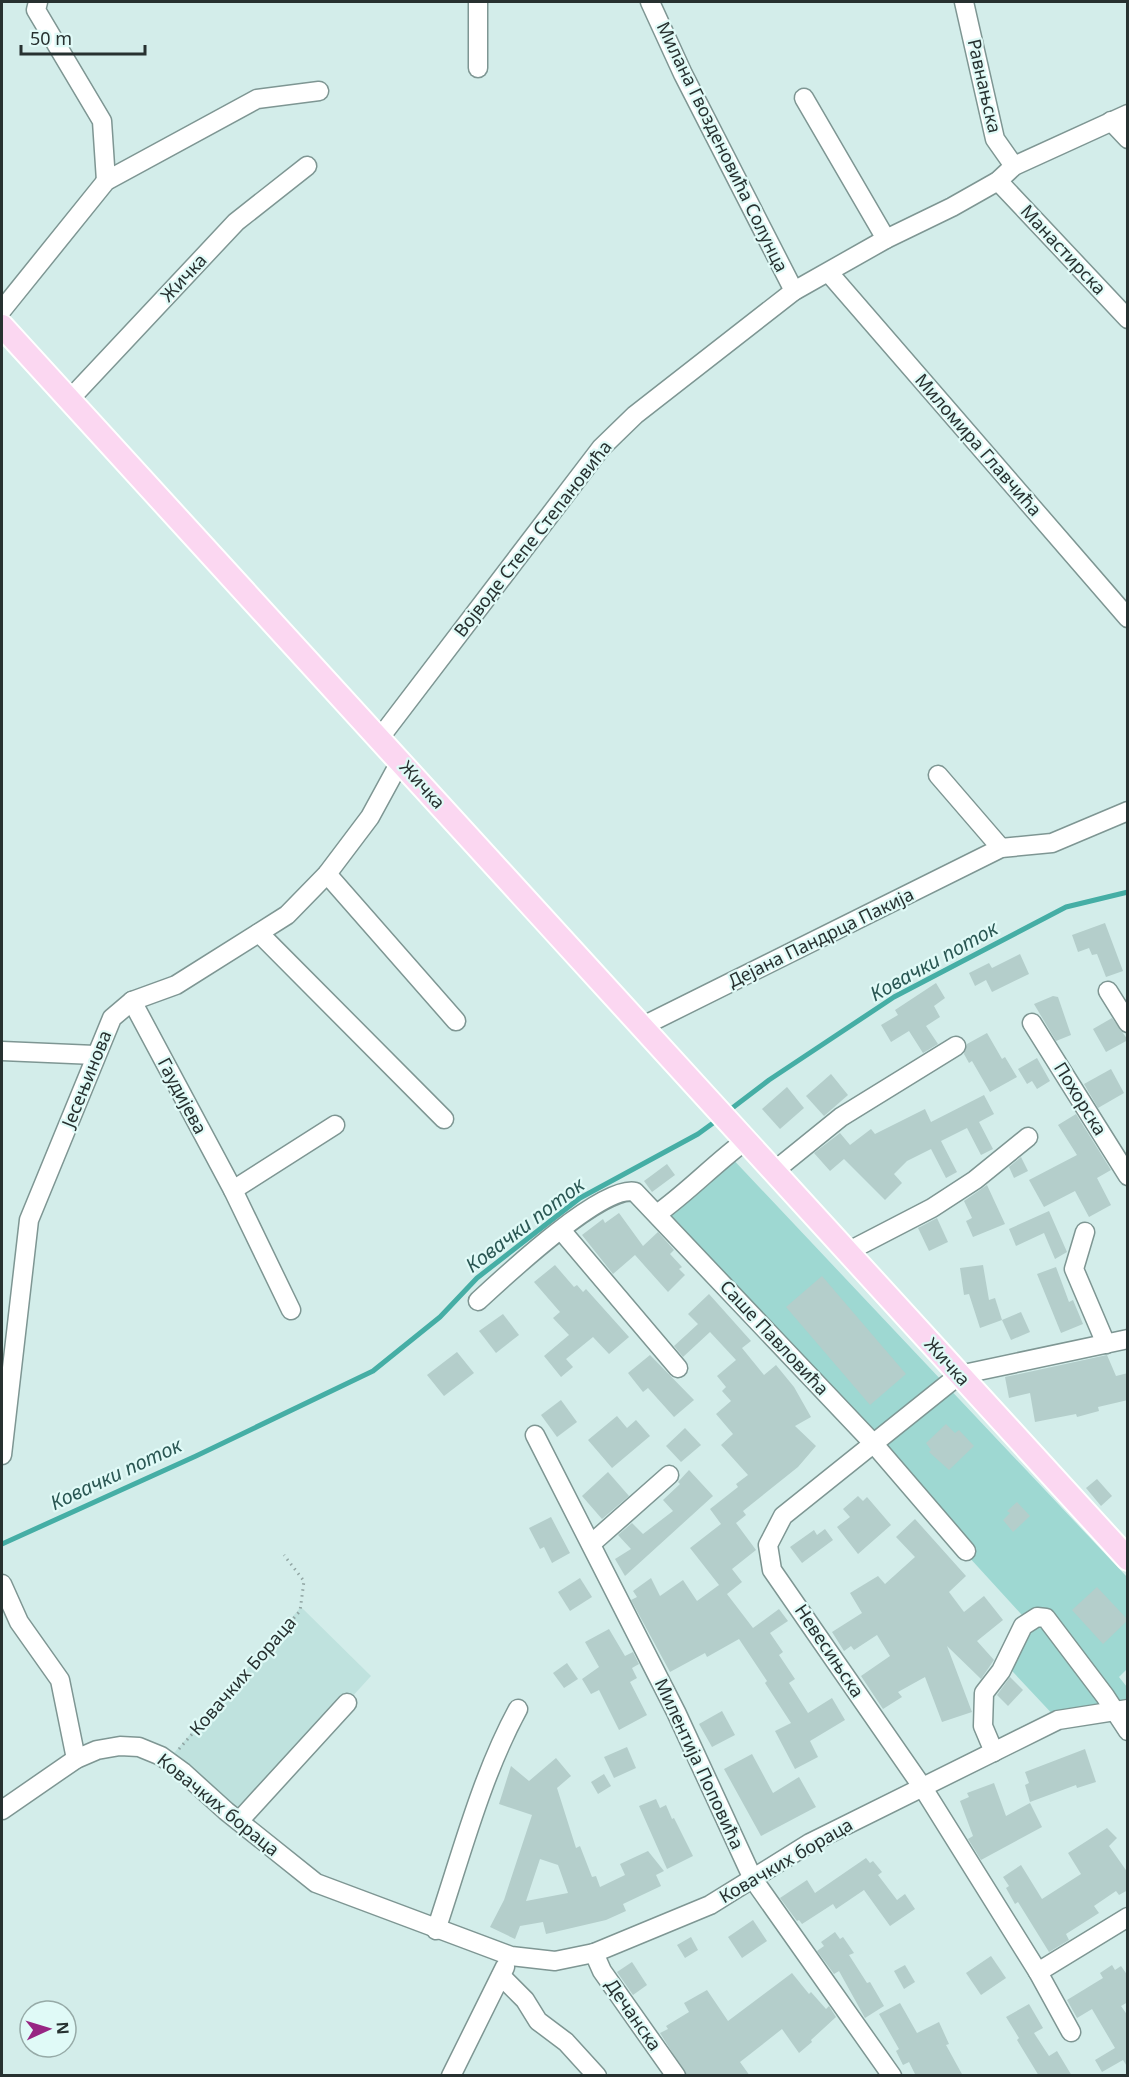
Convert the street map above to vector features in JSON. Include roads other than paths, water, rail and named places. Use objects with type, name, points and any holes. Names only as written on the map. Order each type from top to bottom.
[{"type":"main road","name":"Жичка","points":[[2,326],[958,1375],[1125,1553]]},
{"type":"street","points":[[39,2],[36,10],[102,121],[106,182]]},
{"type":"street","points":[[477,2],[478,68]]},
{"type":"street","name":"Милана Гвозденовића Солунца","points":[[650,2],[683,74],[794,291]]},
{"type":"street","name":"Равнањска","points":[[964,2],[995,139],[1014,166]]},
{"type":"street","points":[[2,310],[106,182],[257,99],[319,91]]},
{"type":"street","points":[[804,98],[886,239]]},
{"type":"street","points":[[1119,118],[1128,139]]},
{"type":"street","name":"Војводе Степе Степановића","points":[[379,739],[601,448],[635,415],[794,291],[886,239],[952,207],[998,181],[1014,166],[1119,118]]},
{"type":"street","name":"Жичка","points":[[69,400],[236,222],[307,166]]},
{"type":"street","name":"Манастирска","points":[[998,181],[1128,319]]},
{"type":"street","name":"Миломира Главчића","points":[[829,273],[1128,618]]},
{"type":"street","name":"Јесењинова","points":[[2,1455],[29,1220],[112,1018],[132,1001],[176,985],[287,915],[327,874],[370,817],[400,762]]},
{"type":"street","points":[[938,775],[1001,848]]},
{"type":"street","name":"Дејана Пандрца Пакија","points":[[641,1027],[1001,848],[1052,843],[1128,812]]},
{"type":"street","points":[[327,874],[456,1021]]},
{"type":"street","points":[[259,933],[444,1119]]},
{"type":"street","points":[[1108,991],[1128,1023]]},
{"type":"street","name":"Гаудијева","points":[[132,1001],[232,1190],[291,1310]]},
{"type":"street","name":"Похорска","points":[[1032,1023],[1128,1176]]},
{"type":"street","points":[[773,1172],[841,1117],[956,1046]]},
{"type":"street","points":[[2,1052],[95,1055]]},
{"type":"street","points":[[232,1190],[335,1125]]},
{"type":"street","points":[[657,1214],[681,1198],[741,1137]]},
{"type":"street","points":[[847,1252],[932,1208],[975,1180],[1028,1137]]},
{"type":"street","name":"Саше Павловића","points":[[478,1301],[508,1273],[597,1204],[622,1191],[635,1192],[873,1443],[966,1551]]},
{"type":"street","points":[[561,1230],[678,1368]]},
{"type":"street","points":[[1085,1232],[1074,1269],[1106,1344]]},
{"type":"street","points":[[958,1375],[1128,1339]]},
{"type":"street","name":"Невесињска","points":[[958,1375],[783,1516],[768,1545],[768,1559],[772,1570],[923,1788],[1038,1972],[1071,2032]]},
{"type":"street","name":"Милентија Поповића","points":[[535,1435],[676,1712],[753,1879],[892,2076]]},
{"type":"street","points":[[591,1544],[669,1475]]},
{"type":"street","points":[[2,1584],[19,1622],[60,1680],[76,1759]]},
{"type":"street","points":[[994,1752],[983,1726],[984,1693],[1000,1671],[1023,1626],[1037,1617],[1046,1618],[1105,1696],[1120,1710],[1128,1731]]},
{"type":"street","name":"Ковачких Бораца","points":[[238,1821],[348,1703]]},
{"type":"street","points":[[436,1930],[488,1776],[505,1732],[518,1709]]},
{"type":"street","name":"Ковачких бораца","points":[[2,1810],[76,1759],[97,1750],[120,1746],[139,1747],[167,1761],[316,1883],[436,1930],[511,1956],[555,1961],[594,1953],[710,1905],[810,1843],[1058,1720],[1120,1710]]},
{"type":"street","points":[[1038,1972],[1128,1917]]},
{"type":"street","name":"Дечанска","points":[[594,1953],[602,1971],[676,2076]]},
{"type":"street","points":[[451,2076],[511,1956]]},
{"type":"street","points":[[501,1976],[525,2000],[538,2021],[566,2042],[597,2076]]},
{"type":"waterway","name":"Ковачки поток","points":[[727,1112],[769,1080],[894,997],[1066,907],[1128,892]]},
{"type":"waterway","name":"Ковачки поток","points":[[2,1544],[196,1456],[373,1371],[440,1317],[477,1278],[580,1198],[698,1134],[720,1118]]}]
